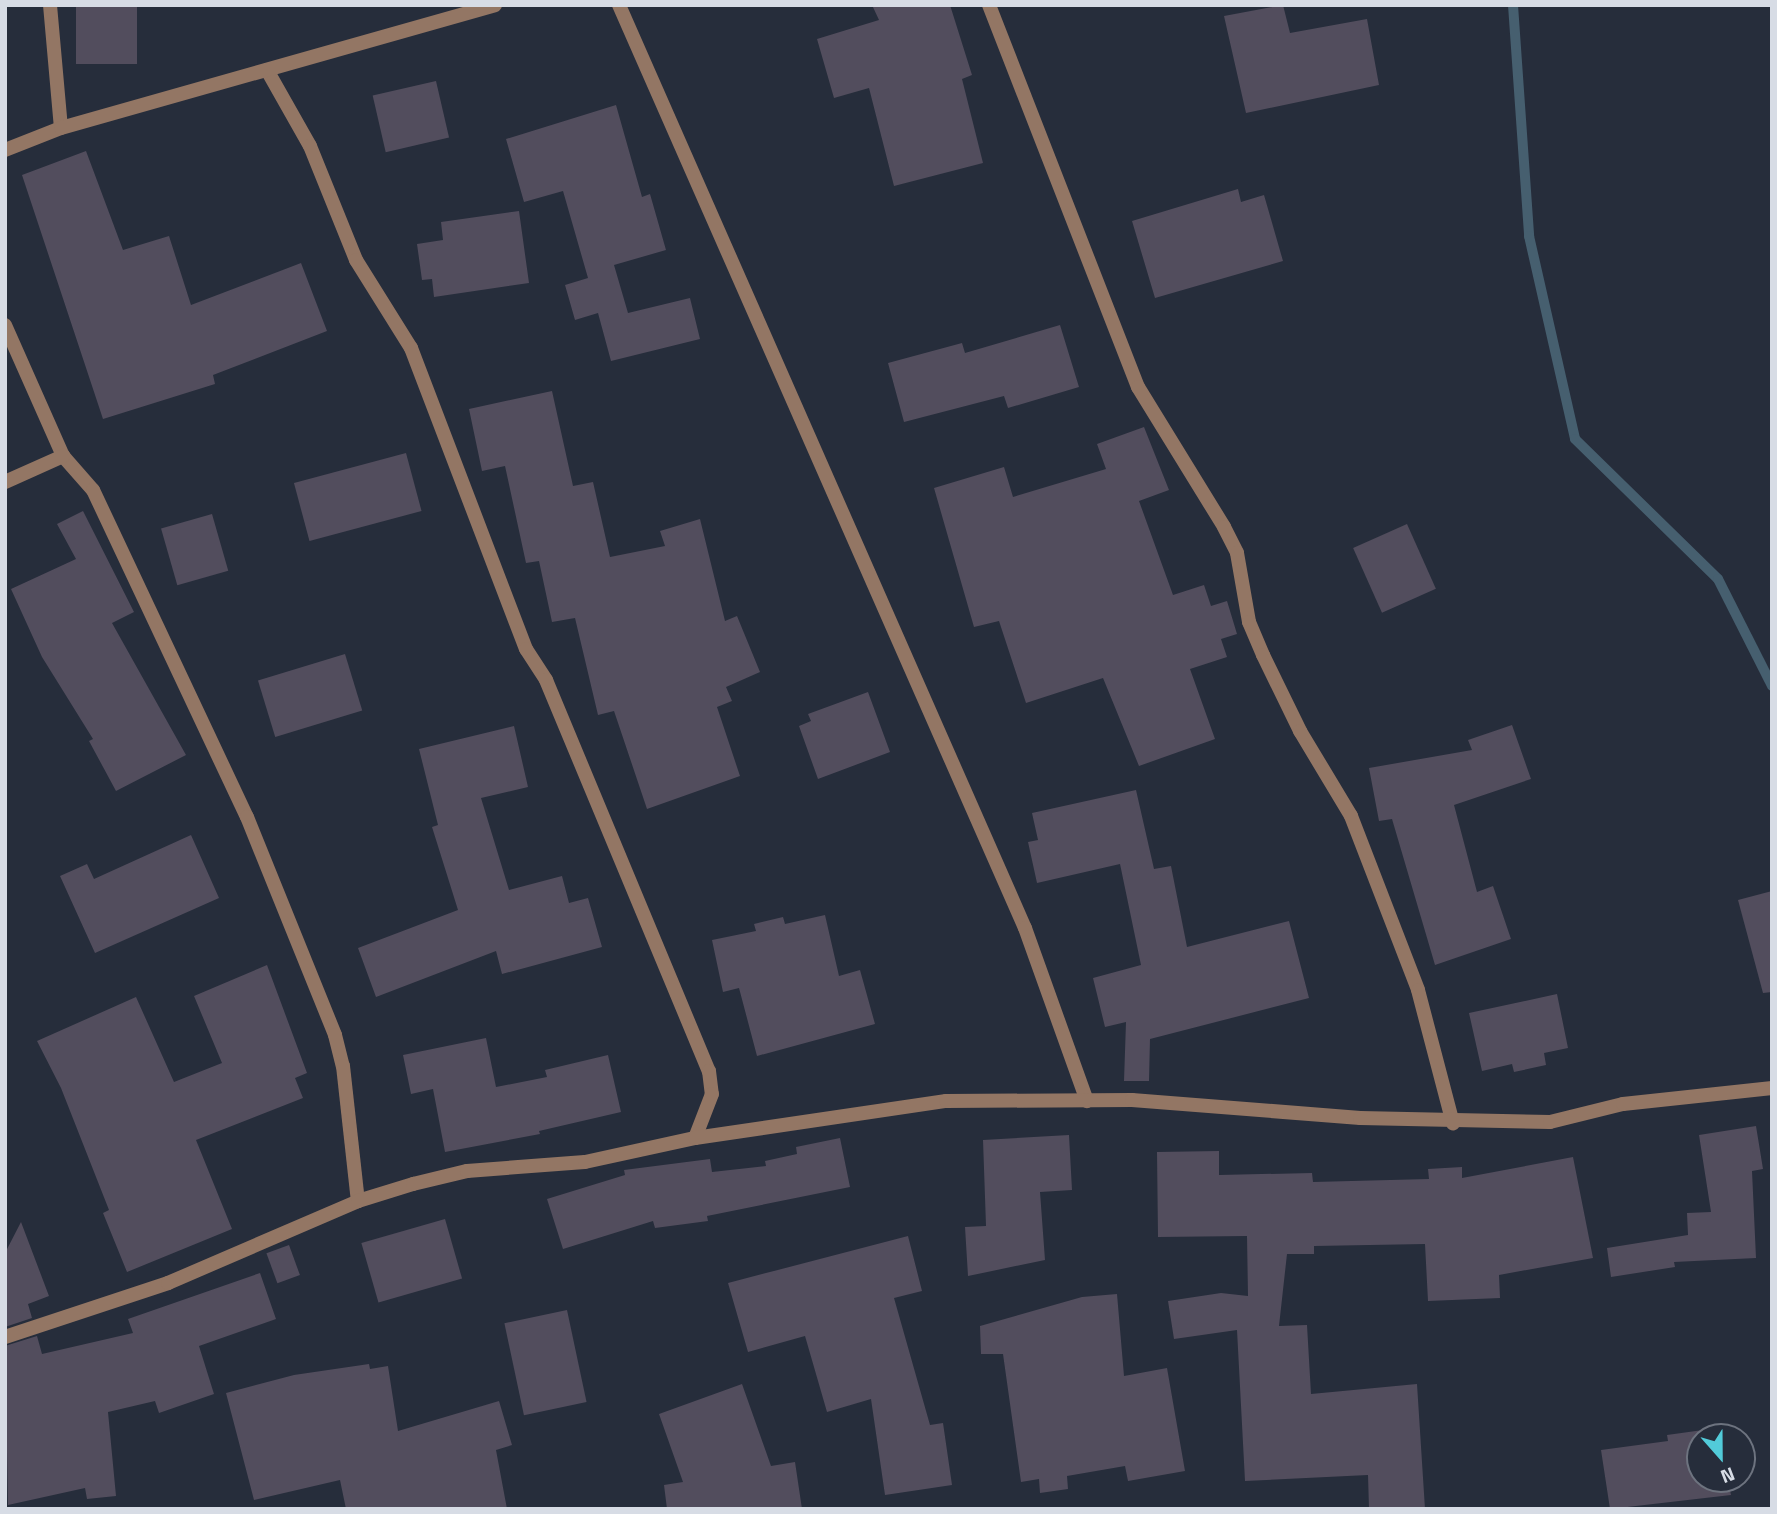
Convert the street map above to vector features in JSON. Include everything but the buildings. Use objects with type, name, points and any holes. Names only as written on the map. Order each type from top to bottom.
[{"type":"street","points":[[50,5],[61,128]]},
{"type":"street","points":[[5,150],[61,128],[495,5]]},
{"type":"street","points":[[618,5],[1025,928],[1087,1101]]},
{"type":"street","points":[[989,5],[1138,387],[1224,527],[1237,553],[1249,622],[1263,655],[1300,732],[1351,816],[1418,990],[1445,1079],[1453,1123]]},
{"type":"street","points":[[268,70],[310,146],[356,260],[411,348],[526,649],[546,680],[709,1070],[712,1094],[695,1138]]},
{"type":"street","points":[[5,325],[62,456],[93,490],[202,713],[334,1035],[343,1066],[358,1201]]},
{"type":"street","points":[[5,482],[62,456]]},
{"type":"street","points":[[5,1338],[168,1283],[358,1201],[467,1171],[585,1162],[695,1138],[946,1101],[1132,1100],[1453,1123],[1550,1122],[1623,1104],[1772,1088]]},
{"type":"waterway","points":[[1513,5],[1529,236],[1575,439],[1718,579],[1772,686]]}]
